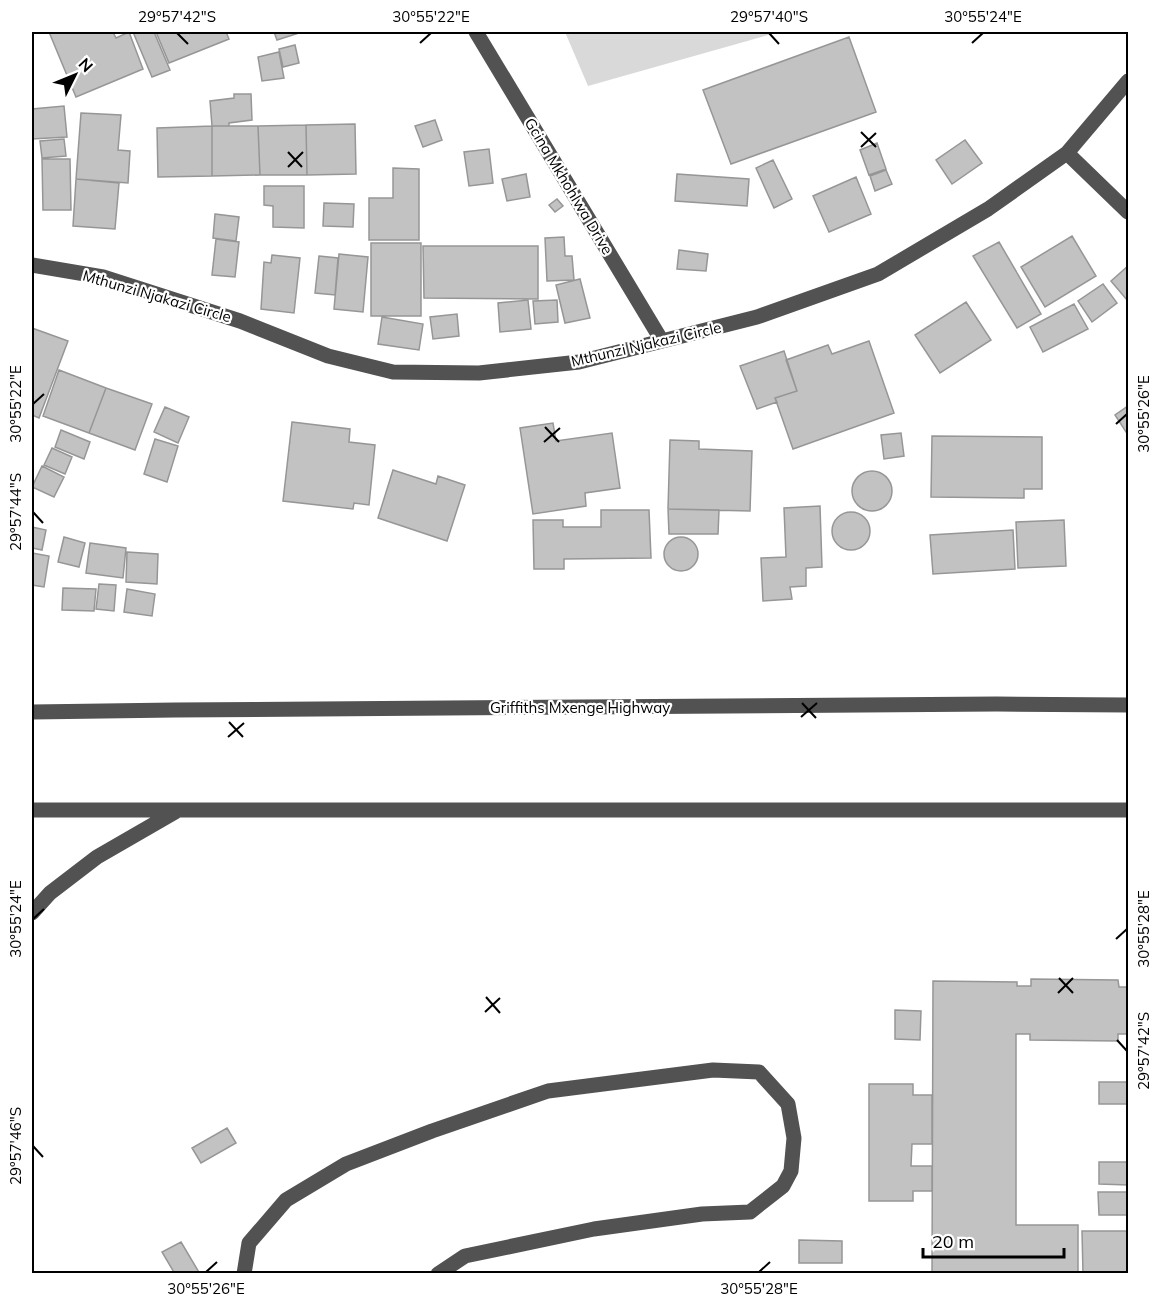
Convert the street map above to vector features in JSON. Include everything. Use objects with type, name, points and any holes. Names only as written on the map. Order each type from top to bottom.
[{"type":"street","name":"Gcina Mkhohlwa Drive","points":[[476,32],[662,341]]},
{"type":"street","name":"Mthunzi Njakazi Circle","points":[[32,265],[103,277],[240,321],[328,356],[393,372],[478,373],[579,362],[757,317],[878,274],[988,209],[1067,153],[1128,81]]},
{"type":"street","points":[[1067,153],[1128,212]]},
{"type":"street","name":"Griffiths Mxenge Highway","points":[[32,712],[997,704],[1128,705]]},
{"type":"street","points":[[32,810],[1128,810]]},
{"type":"street","points":[[32,914],[50,893],[97,857],[178,810]]},
{"type":"street","points":[[244,1274],[249,1243],[286,1200],[346,1164],[432,1131],[548,1091],[713,1070],[759,1072],[788,1104],[794,1138],[790,1171],[783,1186],[750,1212],[702,1214],[594,1229],[465,1256],[438,1274]]},
{"type":"shaded area","points":[[565,32],[779,32],[588,86]]},
{"type":"building","points":[[49,32],[113,32],[116,38],[129,32],[143,69],[76,97]]},
{"type":"building","points":[[133,32],[154,32],[170,70],[152,77]]},
{"type":"building","points":[[156,32],[226,32],[229,39],[169,63]]},
{"type":"building","points":[[274,32],[302,32],[277,40]]},
{"type":"building","points":[[849,37],[876,112],[731,164],[703,90]]},
{"type":"building","points":[[295,45],[299,63],[283,67],[279,49]]},
{"type":"building","points":[[279,52],[284,78],[262,81],[258,57]]},
{"type":"building","points":[[234,94],[251,94],[252,120],[229,123],[229,126],[212,126],[210,101],[234,98]]},
{"type":"building","points":[[64,106],[67,137],[32,139],[32,109]]},
{"type":"building","points":[[81,113],[121,115],[118,150],[130,151],[128,183],[76,179]]},
{"type":"building","points":[[435,120],[442,140],[423,147],[415,126]]},
{"type":"building","points":[[355,124],[356,174],[307,175],[306,125]]},
{"type":"building","points":[[306,125],[307,175],[260,175],[258,126]]},
{"type":"building","points":[[212,126],[212,176],[158,177],[157,128]]},
{"type":"building","points":[[212,126],[258,126],[260,175],[212,176]]},
{"type":"building","points":[[64,139],[66,156],[42,158],[40,141]]},
{"type":"building","points":[[965,140],[982,163],[952,184],[936,160]]},
{"type":"building","points":[[877,143],[886,169],[869,175],[860,150]]},
{"type":"building","points":[[489,149],[493,183],[469,186],[464,152]]},
{"type":"building","points":[[42,159],[70,159],[71,210],[43,210]]},
{"type":"building","points":[[773,160],[792,199],[774,208],[756,168]]},
{"type":"building","points":[[393,168],[419,169],[419,240],[369,240],[369,198],[393,198]]},
{"type":"building","points":[[886,170],[892,184],[875,191],[870,176]]},
{"type":"building","points":[[526,174],[530,197],[507,201],[502,179]]},
{"type":"building","points":[[677,174],[749,179],[747,206],[675,201]]},
{"type":"building","points":[[856,177],[871,214],[829,232],[813,196]]},
{"type":"building","points":[[76,179],[119,183],[115,229],[73,226]]},
{"type":"building","points":[[264,186],[304,186],[304,228],[273,227],[273,206],[264,205]]},
{"type":"building","points":[[557,199],[563,206],[555,212],[549,205]]},
{"type":"building","points":[[324,203],[354,204],[353,227],[323,226]]},
{"type":"building","points":[[215,214],[239,217],[236,241],[213,238]]},
{"type":"building","points":[[1072,236],[1096,276],[1045,307],[1021,267]]},
{"type":"building","points":[[564,237],[565,256],[572,256],[574,280],[547,281],[545,238]]},
{"type":"building","points":[[216,239],[239,242],[235,277],[212,275]]},
{"type":"building","points":[[999,242],[1041,314],[1017,328],[973,256]]},
{"type":"building","points":[[371,243],[421,243],[421,316],[371,316]]},
{"type":"building","points":[[423,246],[538,246],[538,299],[424,298]]},
{"type":"building","points":[[679,250],[708,254],[706,271],[677,269]]},
{"type":"building","points":[[339,254],[368,257],[363,312],[334,309]]},
{"type":"building","points":[[272,255],[300,258],[294,313],[261,309],[264,262],[271,263]]},
{"type":"building","points":[[319,256],[338,258],[335,295],[315,293]]},
{"type":"building","points":[[1128,266],[1128,298],[1127,300],[1111,281]]},
{"type":"building","points":[[580,279],[590,318],[565,323],[556,285]]},
{"type":"building","points":[[1103,284],[1117,303],[1092,322],[1078,301]]},
{"type":"building","points":[[528,300],[531,329],[500,332],[498,303]]},
{"type":"building","points":[[557,300],[558,322],[535,324],[533,301]]},
{"type":"building","points":[[966,302],[991,340],[940,373],[915,335]]},
{"type":"building","points":[[1074,304],[1088,329],[1043,352],[1030,327]]},
{"type":"building","points":[[457,314],[459,336],[433,339],[430,317]]},
{"type":"building","points":[[382,317],[423,324],[419,350],[378,344]]},
{"type":"building","points":[[32,328],[68,341],[39,418],[32,415]]},
{"type":"building","points":[[869,341],[894,413],[793,449],[775,398],[797,391],[786,360],[828,345],[832,354]]},
{"type":"building","points":[[784,351],[797,391],[775,398],[777,402],[757,409],[740,366]]},
{"type":"building","points":[[59,370],[106,388],[89,433],[43,416]]},
{"type":"building","points":[[106,388],[152,404],[135,450],[89,433]]},
{"type":"building","points":[[1128,406],[1128,435],[1115,415]]},
{"type":"building","points":[[165,407],[189,417],[178,443],[154,432]]},
{"type":"building","points":[[292,422],[350,429],[349,442],[375,445],[369,505],[354,503],[353,509],[283,501]]},
{"type":"building","points":[[553,423],[556,441],[612,433],[620,488],[585,493],[586,506],[533,514],[520,428]]},
{"type":"building","points":[[61,430],[90,442],[84,459],[55,447]]},
{"type":"building","points":[[901,433],[904,456],[884,459],[881,435]]},
{"type":"building","points":[[932,436],[1042,437],[1042,489],[1024,489],[1024,498],[931,497]]},
{"type":"building","points":[[155,439],[178,446],[167,482],[144,474]]},
{"type":"building","points":[[670,440],[699,441],[699,449],[752,451],[750,511],[668,509]]},
{"type":"building","points":[[52,448],[72,457],[65,474],[44,465]]},
{"type":"building","points":[[42,466],[64,477],[54,497],[32,487]]},
{"type":"building","points":[[393,470],[436,484],[438,476],[465,485],[447,541],[378,518]]},
{"type":"building","points":[[872,471],[886,477],[892,491],[886,505],[872,511],[858,505],[852,491],[858,477]]},
{"type":"building","points":[[820,506],[822,567],[806,568],[806,586],[790,587],[792,599],[763,601],[761,558],[786,557],[784,508]]},
{"type":"building","points":[[668,509],[719,510],[718,534],[669,534]]},
{"type":"building","points":[[601,510],[649,510],[651,558],[564,559],[564,569],[534,569],[533,520],[563,520],[563,527],[601,527]]},
{"type":"building","points":[[851,512],[864,518],[870,531],[864,544],[851,550],[838,544],[832,531],[838,518]]},
{"type":"building","points":[[1064,520],[1066,566],[1018,568],[1016,522]]},
{"type":"building","points":[[32,527],[46,530],[42,550],[32,548]]},
{"type":"building","points":[[1013,530],[1015,569],[933,574],[930,535]]},
{"type":"building","points":[[64,537],[85,543],[79,567],[58,562]]},
{"type":"building","points":[[681,537],[693,542],[698,554],[693,566],[681,571],[669,566],[664,554],[669,542]]},
{"type":"building","points":[[90,543],[126,548],[123,578],[86,573]]},
{"type":"building","points":[[127,552],[158,554],[157,584],[126,582]]},
{"type":"building","points":[[32,553],[49,556],[44,587],[32,585]]},
{"type":"building","points":[[99,584],[116,585],[114,611],[96,609]]},
{"type":"building","points":[[63,588],[96,589],[94,611],[62,610]]},
{"type":"building","points":[[127,589],[155,594],[152,616],[124,612]]},
{"type":"building","points":[[1031,979],[1118,980],[1119,987],[1128,987],[1128,1034],[1118,1034],[1118,1041],[1030,1040],[1030,1034],[1016,1034],[1016,1225],[1078,1225],[1078,1274],[932,1274],[933,981],[1017,982],[1017,986],[1031,986]]},
{"type":"building","points":[[895,1010],[921,1011],[920,1040],[895,1039]]},
{"type":"building","points":[[1099,1082],[1128,1082],[1128,1104],[1099,1104]]},
{"type":"building","points":[[869,1084],[913,1084],[913,1095],[932,1095],[932,1144],[912,1144],[911,1166],[932,1166],[932,1191],[913,1191],[913,1201],[869,1201]]},
{"type":"building","points":[[227,1128],[236,1143],[201,1163],[192,1148]]},
{"type":"building","points":[[1099,1162],[1128,1162],[1128,1185],[1099,1184]]},
{"type":"building","points":[[1098,1192],[1128,1192],[1128,1215],[1099,1215]]},
{"type":"building","points":[[1082,1231],[1128,1231],[1128,1274],[1083,1274]]},
{"type":"building","points":[[799,1240],[842,1241],[842,1263],[799,1263]]},
{"type":"building","points":[[181,1242],[200,1274],[175,1274],[162,1252]]}]
